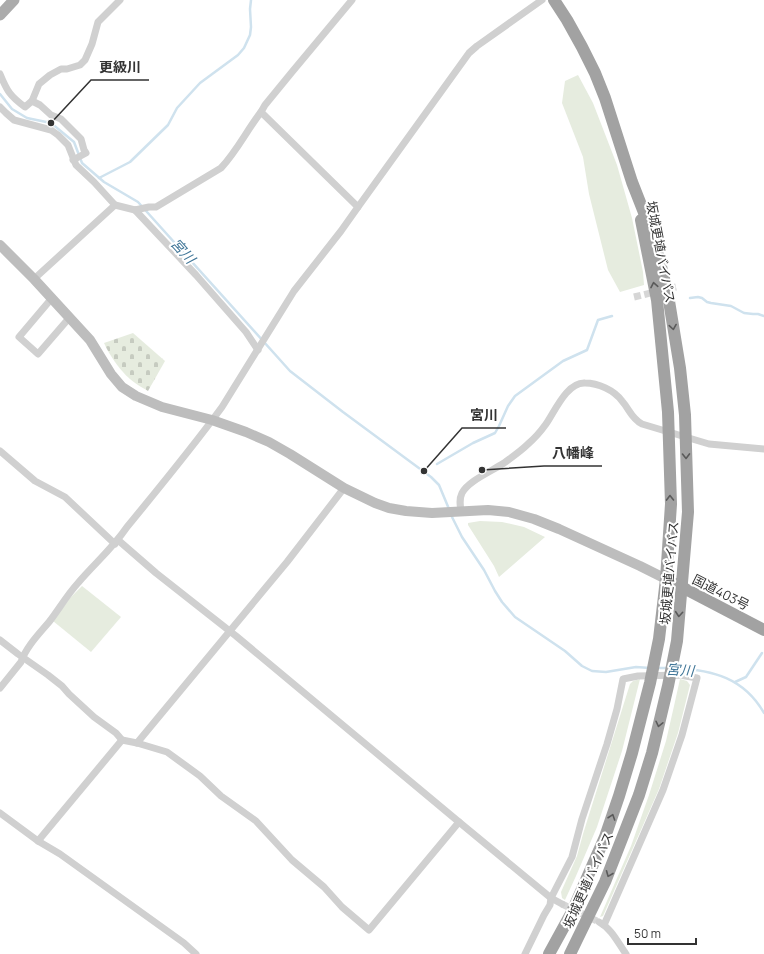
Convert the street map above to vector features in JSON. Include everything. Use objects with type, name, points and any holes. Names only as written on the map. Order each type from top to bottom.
[{"type":"highway","name":"坂城更埴バイパス","points":[[554,0],[582,47],[600,85],[632,182],[654,238],[668,295],[680,368],[684,407],[688,512],[677,641],[652,753],[637,802],[605,882],[570,954]]},
{"type":"highway","name":"坂城更埴バイパス","points":[[549,954],[572,912],[605,837],[619,796],[650,683],[659,639],[666,579],[670,504],[668,412],[657,300],[632,182]]},
{"type":"highway","name":"国道403号","points":[[666,579],[764,630]]},
{"type":"main road","points":[[0,15],[14,0]]},
{"type":"main road","points":[[0,245],[70,317],[90,340],[111,374],[122,387],[136,396],[162,407],[212,420],[269,442],[344,488],[389,508],[432,513],[488,510],[509,512],[534,519],[559,529],[666,579]]},
{"type":"street","points":[[0,74],[7,89],[15,99],[25,107],[32,101],[39,84],[50,75],[61,69],[67,69],[80,65],[85,60],[92,44],[98,22],[120,0]]},
{"type":"street","points":[[0,107],[14,120],[51,130],[58,135],[68,145],[76,165],[115,205],[136,210],[156,207],[221,168],[229,159],[265,105],[352,0]]},
{"type":"street","points":[[0,688],[21,662],[30,645],[78,583],[116,542],[222,407],[294,291],[341,231],[469,53],[542,0]]},
{"type":"street","points":[[32,101],[40,105],[51,115],[61,119],[76,133],[86,153],[74,160]]},
{"type":"street","points":[[260,112],[358,206]]},
{"type":"street","points":[[34,279],[115,205]]},
{"type":"street","points":[[136,210],[259,348]]},
{"type":"street","points":[[52,298],[19,337],[38,354],[70,317]]},
{"type":"street","points":[[458,511],[460,498],[468,485],[504,463],[529,444],[546,424],[566,393],[573,386],[583,382],[600,386],[612,391],[622,400],[636,420],[642,424],[709,444],[764,449]]},
{"type":"street","points":[[0,451],[35,480],[64,497],[116,542],[230,631],[551,898],[562,904]]},
{"type":"street","points":[[137,743],[287,562],[344,488]]},
{"type":"street","points":[[0,640],[48,674],[94,717],[116,733],[122,740],[167,752],[200,776],[221,796],[256,821],[292,860],[324,887],[342,907],[369,930],[459,822]]},
{"type":"street","points":[[525,954],[572,857],[582,819],[607,744],[617,709],[623,679],[638,676],[680,675],[697,678],[682,735],[663,790],[602,924],[609,930],[626,954]]},
{"type":"street","points":[[38,841],[122,740]]},
{"type":"street","points":[[0,814],[38,841],[60,854],[196,954]]},
{"type":"green space","points":[[578,75],[593,103],[617,165],[632,218],[643,272],[644,285],[620,292],[608,270],[589,194],[583,157],[562,103],[565,81]]},
{"type":"green space","points":[[133,333],[165,361],[148,391],[133,382],[123,372],[115,362],[104,343]]},
{"type":"green space","points":[[480,521],[502,522],[524,527],[545,537],[499,577],[494,566],[468,525],[468,523]]},
{"type":"green space","points":[[82,586],[121,617],[91,652],[53,621],[70,598]]},
{"type":"green space","points":[[640,679],[622,751],[597,827],[565,900],[562,898],[561,892],[577,856],[630,684],[633,681]]},
{"type":"green space","points":[[680,679],[687,681],[690,685],[678,733],[659,789],[603,916],[600,917],[631,846],[649,795],[666,741]]},
{"type":"waterway","points":[[99,178],[130,162],[168,125],[177,108],[200,83],[238,55],[244,48],[250,35],[251,0]]},
{"type":"waterway","name":"宮川","points":[[0,94],[12,109],[27,118],[51,123],[74,142],[82,163],[104,182],[138,202],[290,371],[431,477],[439,485],[449,509]]},
{"type":"waterway","points":[[690,298],[698,297],[707,302],[731,306],[744,313],[764,316]]},
{"type":"waterway","points":[[437,464],[473,443],[495,433],[508,406],[515,396],[563,361],[587,350],[598,320],[612,316]]},
{"type":"waterway","name":"宮川","points":[[451,515],[462,537],[484,570],[495,591],[515,617],[565,651],[582,666],[592,671],[606,672],[636,667],[650,668]]},
{"type":"waterway","points":[[735,682],[746,677],[762,653]]},
{"type":"waterway","name":"宮川","points":[[657,668],[668,668]]},
{"type":"waterway","name":"宮川","points":[[675,668],[702,671],[726,678],[747,691],[764,713]]},
{"type":"tunnel","points":[[634,297],[676,287]]},
{"type":"tunnel","points":[[562,904],[599,922]]},
{"type":"place","name":"更級川","points":[[51,123]]},
{"type":"place","name":"八幡峰","points":[[482,470]]},
{"type":"place","name":"宮川","points":[[424,471]]}]
